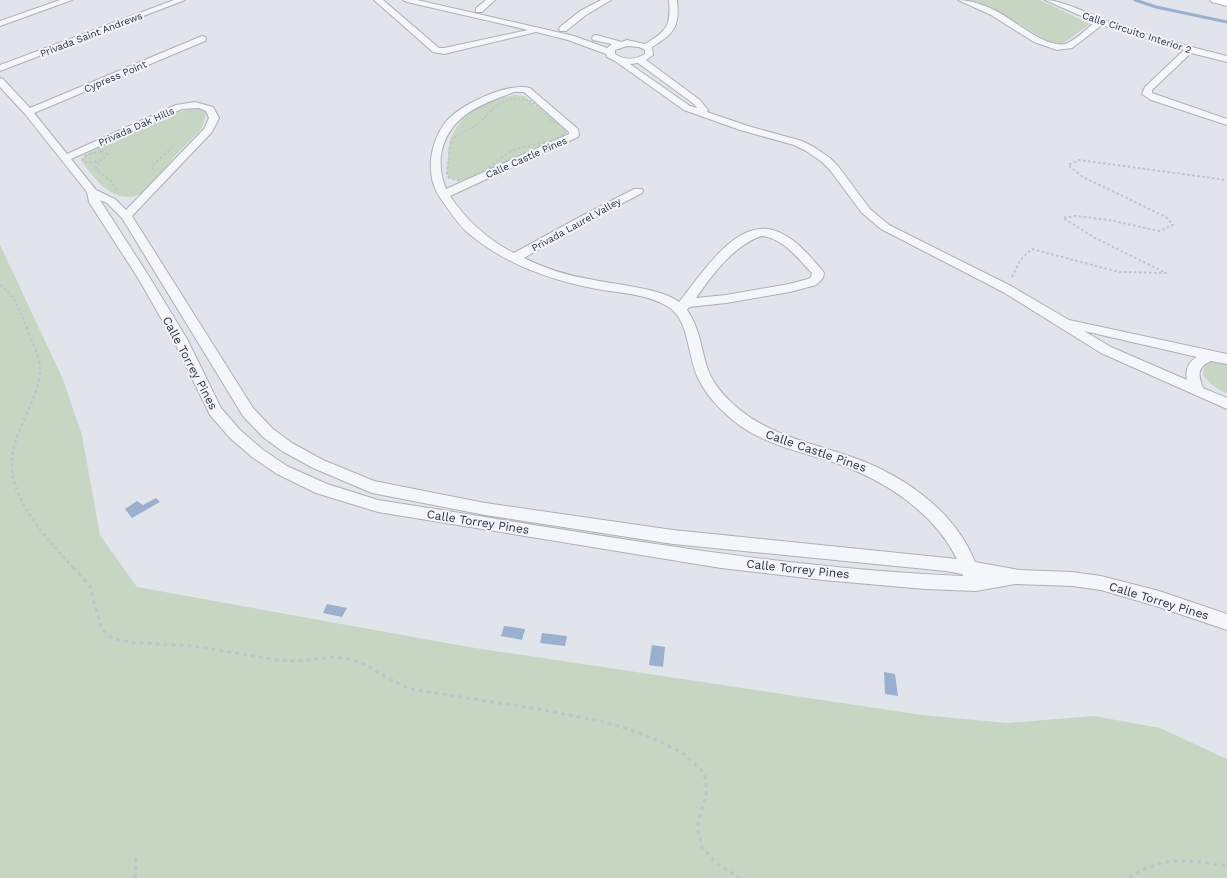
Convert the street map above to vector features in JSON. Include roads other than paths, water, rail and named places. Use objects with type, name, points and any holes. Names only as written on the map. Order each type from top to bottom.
[{"type":"main road","points":[[1216,0],[1227,2]]},
{"type":"street","points":[[0,24],[68,0]]},
{"type":"street","name":"Privada Saint Andrews","points":[[0,68],[181,0]]},
{"type":"street","points":[[378,0],[427,44],[436,50],[444,51],[539,31]]},
{"type":"street","points":[[407,0],[581,41],[609,52],[681,104],[694,111],[704,113],[744,128],[798,143],[819,155],[834,168],[866,211],[885,227],[1007,289],[1064,322],[1106,350],[1227,404]]},
{"type":"street","points":[[432,0],[563,29],[620,44],[634,44],[649,49],[649,55],[640,60],[619,60]]},
{"type":"street","points":[[479,10],[492,0]]},
{"type":"street","points":[[563,29],[583,13],[607,0]]},
{"type":"street","points":[[646,47],[663,36],[673,26],[675,20],[673,0]]},
{"type":"street","points":[[962,0],[994,14],[1041,42],[1057,47],[1069,46],[1101,22]]},
{"type":"street","name":"Calle Circuito Interior 2","points":[[1049,0],[1101,22],[1149,38],[1227,59]]},
{"type":"street","name":"Cypress Point","points":[[28,112],[202,39]]},
{"type":"street","points":[[609,52],[611,49],[620,44]]},
{"type":"street","points":[[1189,50],[1148,89],[1147,94],[1154,98],[1227,122]]},
{"type":"street","points":[[640,60],[697,102],[703,109],[704,113]]},
{"type":"street","name":"Calle Torrey Pines","points":[[0,81],[28,112],[92,192],[95,202],[144,278],[180,339],[215,411],[235,434],[257,453],[282,470],[303,481],[329,491],[378,506],[721,561],[823,573],[925,582],[976,584],[1019,577]]},
{"type":"street","name":"Calle Castle Pines","points":[[443,195],[572,136],[575,132],[525,89],[512,90],[479,103],[457,116],[448,126],[438,147],[436,165],[438,180],[443,195],[468,227],[480,238],[515,258],[544,271],[578,281],[651,295],[683,306],[698,365],[712,390],[734,413],[760,432],[853,463],[894,483],[938,518],[961,549],[976,584]]},
{"type":"street","name":"Privada Dak Hills","points":[[66,158],[179,107],[197,105],[210,108],[214,118],[208,130],[126,216]]},
{"type":"street","name":"Privada Laurel Valley","points":[[515,258],[580,220],[638,191]]},
{"type":"street","name":"Calle Torrey Pines","points":[[92,192],[111,201],[126,216],[202,336],[232,390],[248,412],[268,433],[287,447],[349,479],[372,487],[416,497],[485,509],[673,537],[968,567],[1019,577],[1072,579],[1101,583],[1159,599],[1227,622]]},
{"type":"street","points":[[760,232],[767,232],[776,235],[802,256],[818,273],[817,278],[812,282],[790,288],[683,306],[700,281],[720,258],[748,237],[760,232]]},
{"type":"street","points":[[1064,322],[1227,359]]},
{"type":"street","points":[[1197,390],[1193,378],[1193,367],[1203,358],[1213,356]]},
{"type":"water","points":[[156,498],[160,502],[132,518],[125,509],[137,501],[143,505]]},
{"type":"water","points":[[327,604],[347,608],[342,617],[323,613]]},
{"type":"water","points":[[504,626],[525,629],[522,640],[501,636]]},
{"type":"water","points":[[542,633],[567,636],[565,646],[540,643]]},
{"type":"water","points":[[652,645],[665,647],[663,667],[649,665]]},
{"type":"water","points":[[884,672],[895,674],[898,696],[885,694]]},
{"type":"waterway","points":[[1135,0],[1156,7],[1227,22]]}]
